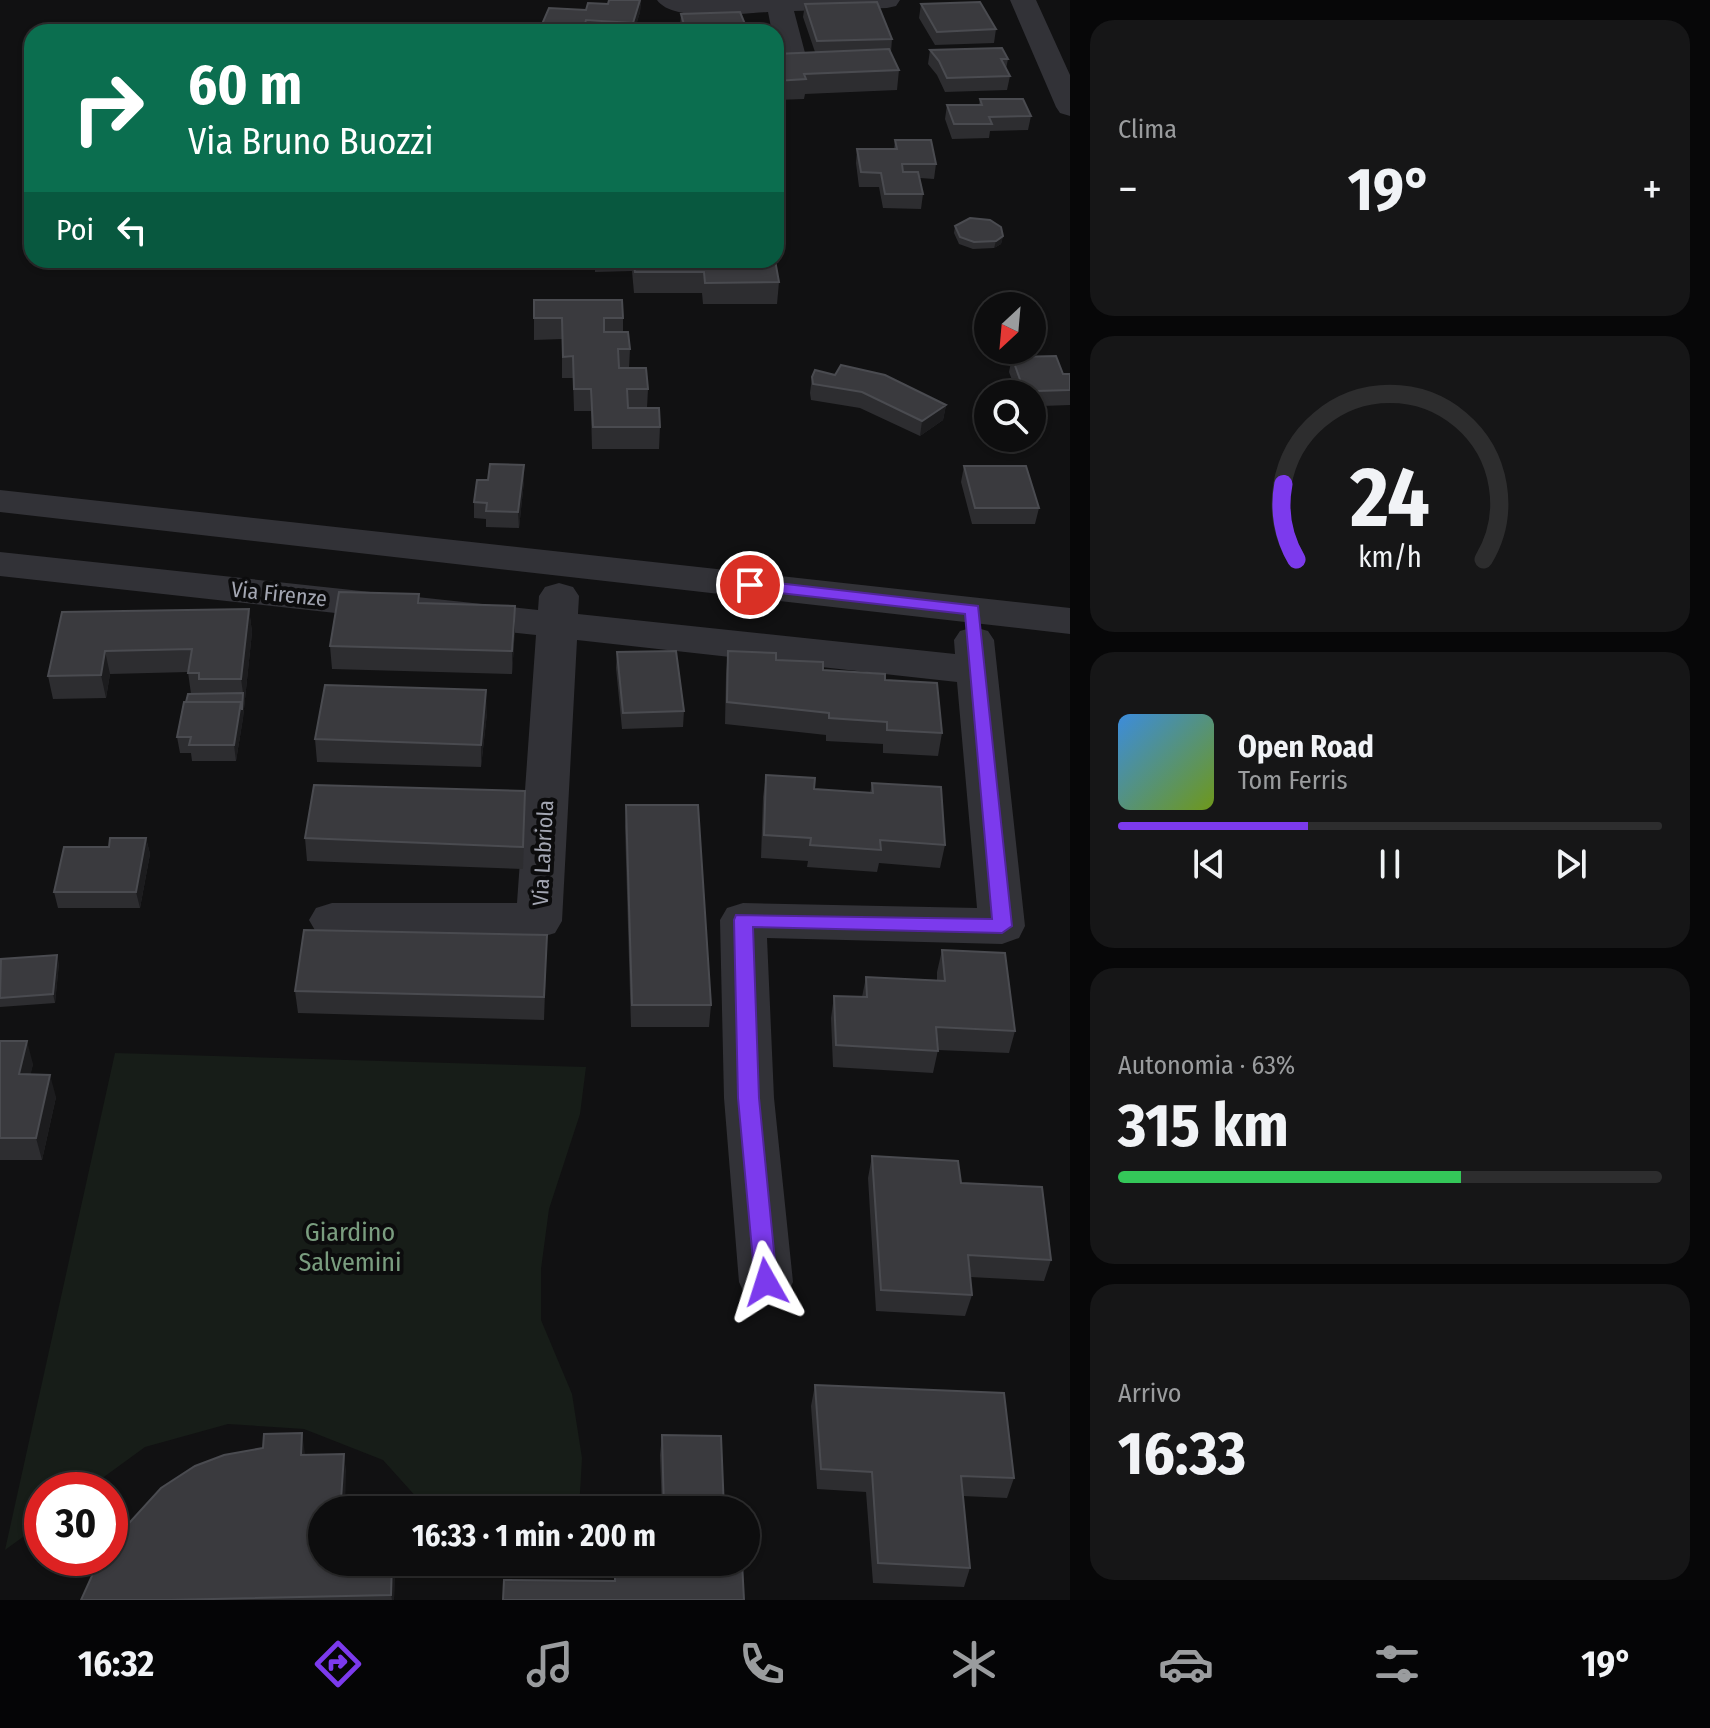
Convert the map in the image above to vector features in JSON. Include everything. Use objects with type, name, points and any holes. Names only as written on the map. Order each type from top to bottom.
[{"type":"street","points":[[670,0],[693,7],[744,2],[779,4],[887,0]]},
{"type":"street","points":[[1023,0],[1070,107]]},
{"type":"street","points":[[779,4],[795,68],[784,69]]},
{"type":"street","name":"Via Firenze","points":[[976,670],[0,562],[11,503],[1070,621]]},
{"type":"street","points":[[557,624],[560,564]]},
{"type":"street","points":[[766,1282],[749,1098],[743,920],[1002,926],[972,610]]},
{"type":"street","name":"Via Labriola","points":[[332,920],[539,921],[557,624]]},
{"type":"green space","name":"Giardino Salvemini","points":[[115,1053],[586,1067],[580,1114],[549,1209],[541,1269],[541,1320],[572,1394],[582,1458],[580,1496],[415,1496],[383,1460],[304,1429],[228,1424],[145,1447],[111,1472],[24,1472],[24,1536],[5,1550]]},
{"type":"building","points":[[609,0],[640,0],[633,23],[586,20],[585,24],[542,24],[549,8],[586,10],[588,3],[608,4]]},
{"type":"building","points":[[877,2],[892,39],[817,41],[805,4]]},
{"type":"building","points":[[980,2],[996,29],[937,32],[921,4]]},
{"type":"building","points":[[740,12],[745,24],[684,24],[681,14]]},
{"type":"building","points":[[1002,48],[1008,59],[1001,59],[1010,76],[947,78],[930,50]]},
{"type":"building","points":[[889,49],[899,70],[804,74],[806,79],[784,80],[784,54]]},
{"type":"building","points":[[980,99],[1023,99],[1031,116],[989,117],[992,124],[954,124],[947,105],[982,105]]},
{"type":"building","points":[[895,140],[931,140],[936,164],[902,164],[903,172],[918,172],[923,194],[885,194],[881,173],[861,172],[857,149],[897,149]]},
{"type":"building","points":[[970,218],[990,220],[1001,227],[1003,236],[996,241],[974,242],[960,237],[955,226]]},
{"type":"building","points":[[634,268],[776,268],[779,282],[705,283],[704,272],[635,272]]},
{"type":"building","points":[[534,300],[622,300],[623,318],[604,318],[604,332],[628,332],[630,349],[618,349],[619,368],[646,368],[648,389],[627,389],[628,408],[659,408],[660,427],[593,427],[591,389],[574,389],[573,356],[563,357],[562,318],[534,318]]},
{"type":"building","points":[[1046,356],[1056,356],[1063,374],[1070,374],[1070,390],[1046,391],[1046,380],[1020,380],[1014,364],[1046,364]]},
{"type":"building","points":[[841,365],[885,375],[946,405],[922,421],[862,392],[813,384],[815,370],[835,375]]},
{"type":"building","points":[[490,464],[524,465],[518,512],[486,511],[487,503],[474,502],[477,480],[488,480]]},
{"type":"building","points":[[964,466],[1026,466],[1039,508],[975,508]]},
{"type":"building","points":[[339,592],[419,594],[418,603],[515,606],[512,651],[330,646]]},
{"type":"building","points":[[249,609],[241,679],[199,679],[199,673],[188,673],[192,649],[105,651],[101,675],[48,676],[62,612]]},
{"type":"building","points":[[676,651],[684,711],[623,713],[617,652]]},
{"type":"building","points":[[728,651],[776,653],[776,660],[823,662],[823,670],[885,674],[885,680],[937,683],[942,733],[887,730],[887,722],[829,718],[829,713],[727,702]]},
{"type":"building","points":[[325,685],[486,690],[481,745],[315,739]]},
{"type":"building","points":[[243,693],[242,710],[241,702],[186,702],[188,694]]},
{"type":"building","points":[[184,702],[241,702],[234,745],[189,745],[191,737],[177,737]]},
{"type":"building","points":[[766,775],[815,778],[814,789],[873,793],[872,783],[941,787],[945,845],[880,840],[881,850],[810,845],[811,838],[764,835]]},
{"type":"building","points":[[314,785],[525,791],[523,847],[305,838]]},
{"type":"building","points":[[626,805],[698,805],[711,1005],[632,1005]]},
{"type":"building","points":[[110,838],[146,838],[136,892],[54,892],[64,847],[109,847]]},
{"type":"building","points":[[304,930],[547,935],[544,997],[295,991]]},
{"type":"building","points":[[942,950],[1005,953],[1015,1031],[936,1027],[938,1051],[836,1045],[834,996],[867,997],[866,977],[945,981]]},
{"type":"building","points":[[57,955],[53,994],[0,998],[1,959]]},
{"type":"building","points":[[0,1041],[27,1041],[19,1074],[50,1075],[36,1138],[0,1138]]},
{"type":"building","points":[[872,1156],[958,1161],[961,1183],[1042,1187],[1051,1260],[968,1255],[972,1295],[881,1290]]},
{"type":"building","points":[[815,1385],[1004,1393],[1014,1478],[961,1476],[970,1568],[878,1563],[872,1472],[821,1469]]},
{"type":"building","points":[[302,1433],[301,1455],[344,1454],[341,1496],[308,1496],[308,1576],[392,1576],[391,1595],[81,1600],[92,1576],[128,1576],[128,1524],[161,1488],[195,1466],[224,1455],[263,1448],[264,1434]]},
{"type":"building","points":[[662,1435],[721,1436],[723,1496],[664,1496]]},
{"type":"building","points":[[615,1576],[743,1576],[744,1600],[503,1600],[504,1580],[615,1581]]},
{"type":"route","points":[[750,585],[972,610],[1002,926],[743,920],[749,1098],[766,1282]]}]
